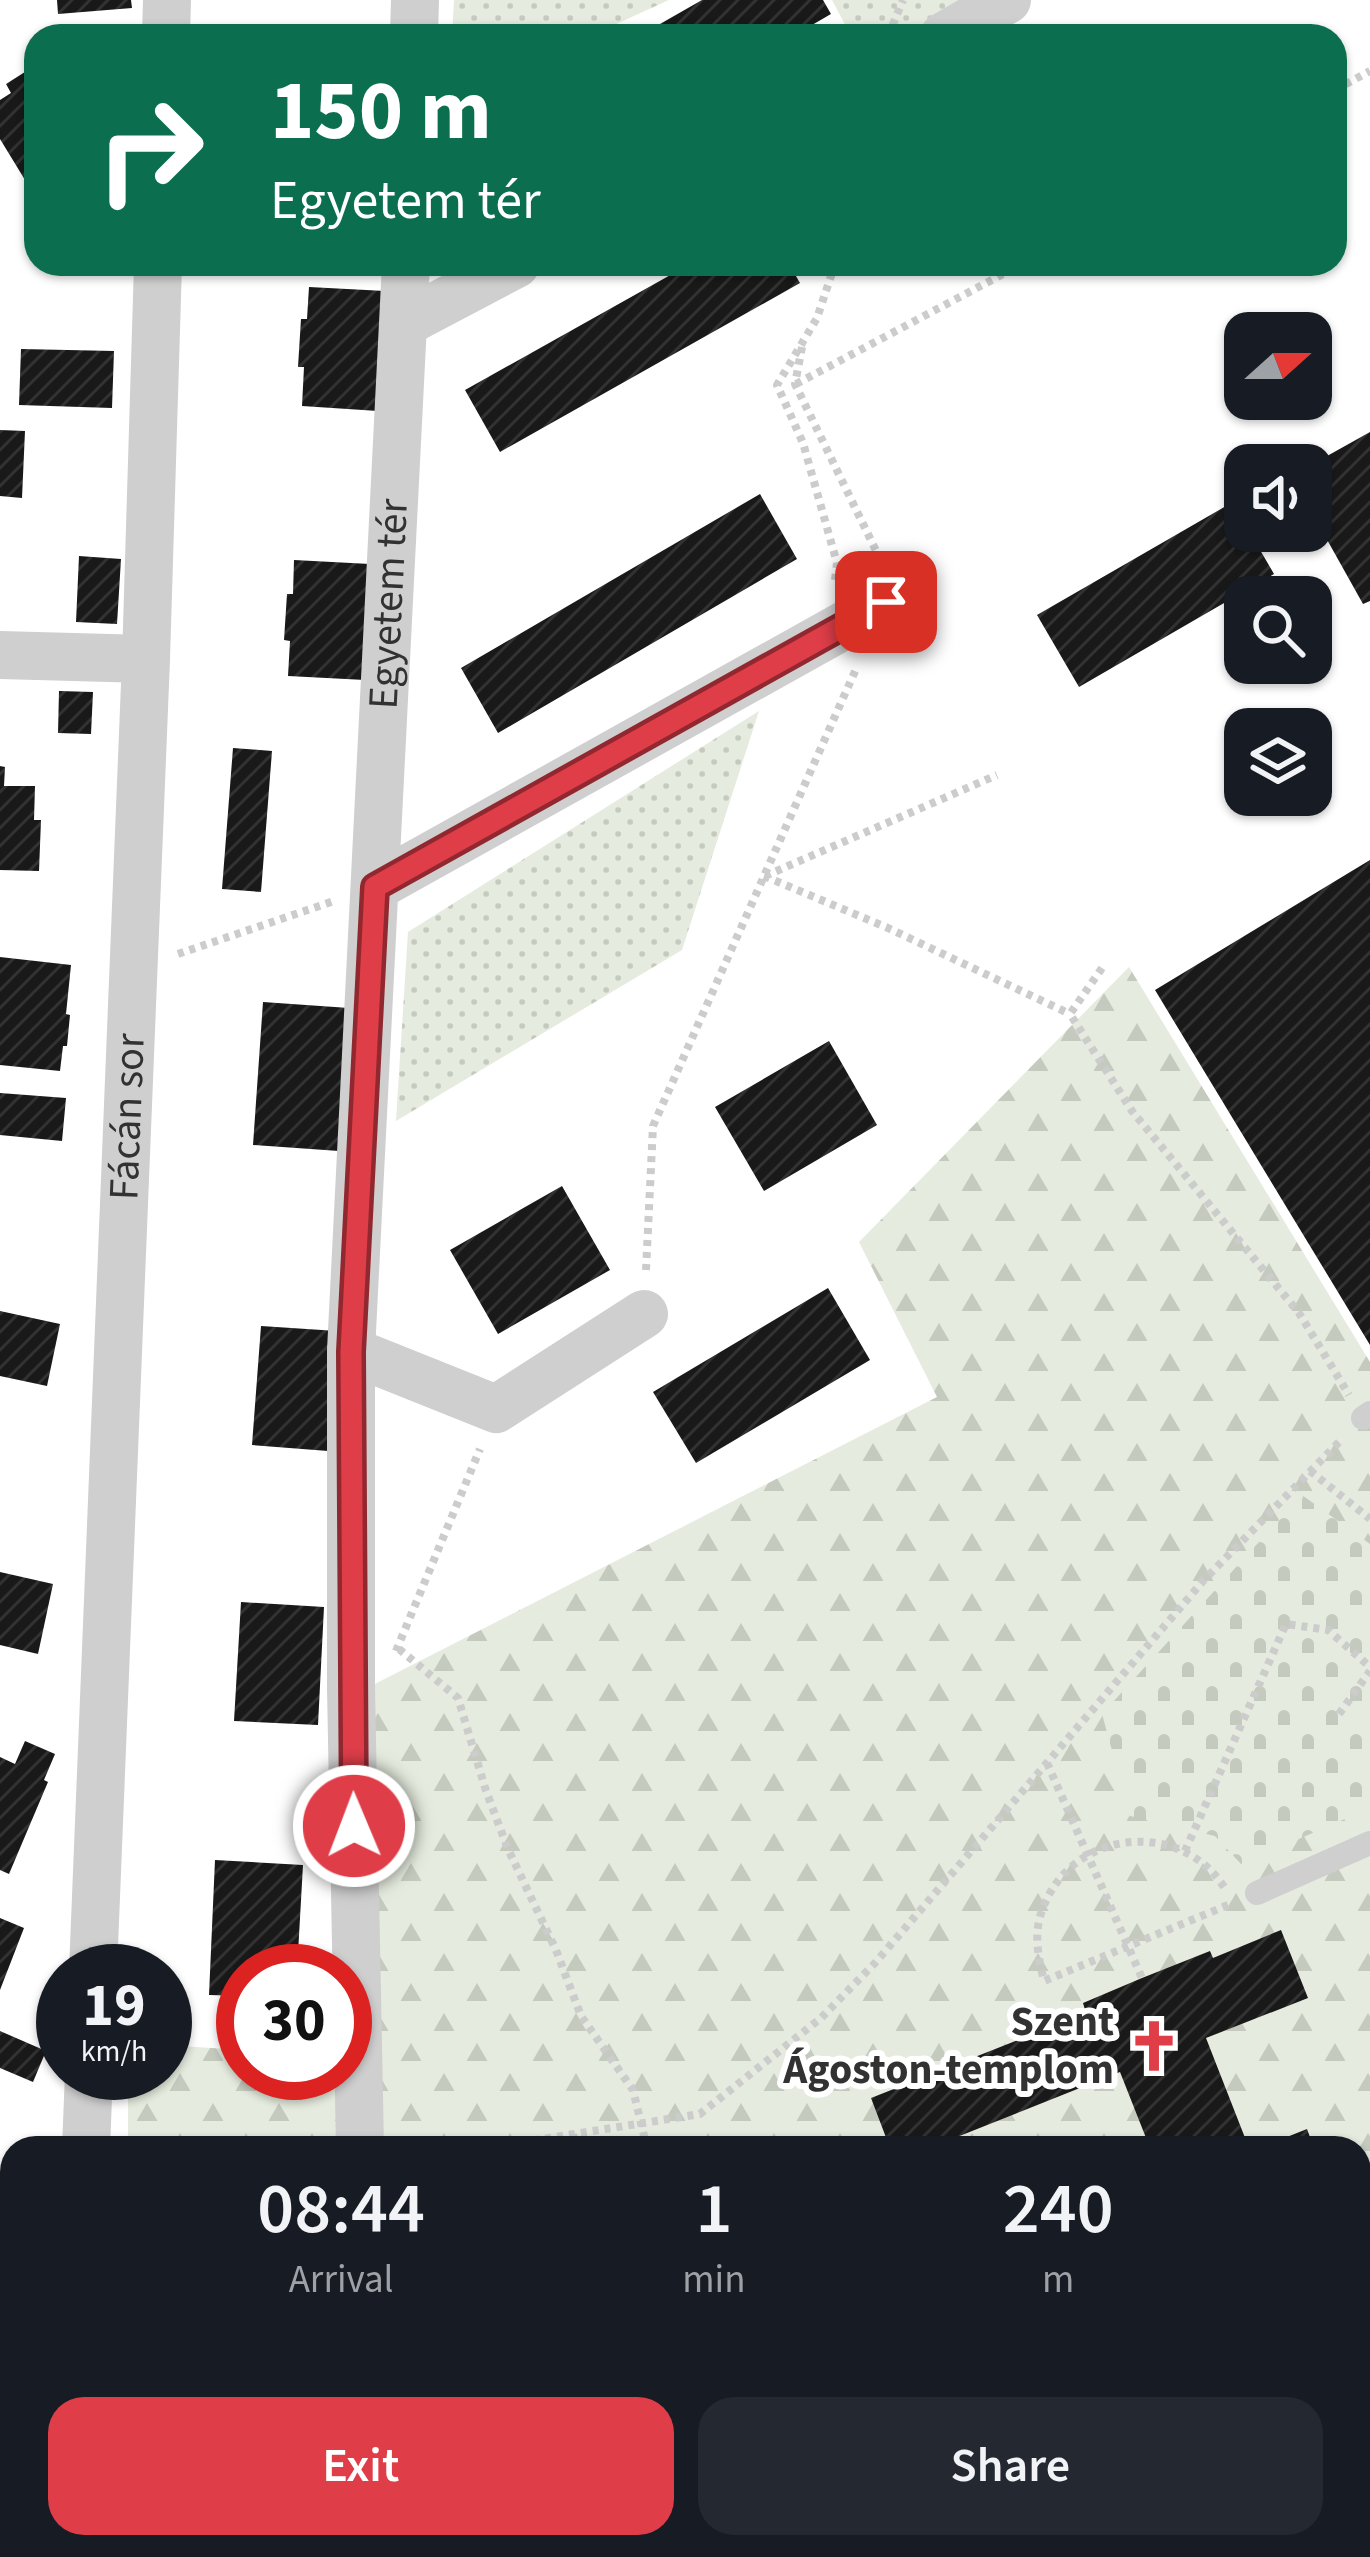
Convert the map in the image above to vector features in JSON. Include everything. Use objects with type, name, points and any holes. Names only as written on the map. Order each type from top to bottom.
[{"type":"street","points":[[965,24],[1007,0]]},
{"type":"street","name":"Fácán sor","points":[[94,1944],[158,276]]},
{"type":"street","name":"Egyetem tér","points":[[359,2136],[351,1352],[406,276]]},
{"type":"street","points":[[404,322],[493,276]]},
{"type":"street","points":[[375,887],[845,648],[887,588]]},
{"type":"street","points":[[0,655],[146,659]]},
{"type":"street","points":[[351,1352],[496,1409],[644,1314]]},
{"type":"street","points":[[86,2136],[87,2100]]},
{"type":"lane","points":[[1257,1893],[1370,1843]]},
{"type":"path","points":[[644,1314],[652,1126],[764,876],[845,648],[836,563],[803,442],[777,385],[817,318],[832,276]]},
{"type":"path","points":[[795,384],[999,276]]},
{"type":"path","points":[[803,341],[795,384],[887,588]]},
{"type":"path","points":[[764,876],[997,775]]},
{"type":"path","points":[[561,2136],[700,2114],[821,2018],[875,1963],[1204,1580],[1366,1415],[1299,1313],[1132,1111],[1070,1014],[764,876]]},
{"type":"path","points":[[173,956],[375,887]]},
{"type":"path","points":[[1070,1014],[1102,968]]},
{"type":"path","points":[[496,1409],[399,1649],[458,1698],[508,1849],[581,2016],[633,2090],[645,2136]]},
{"type":"path","points":[[1310,1472],[1370,1519]]},
{"type":"path","points":[[1185,1851],[1286,1624],[1328,1630],[1370,1669],[1339,1714]]},
{"type":"path","points":[[1047,1763],[1142,1978]]},
{"type":"path","points":[[1150,1840],[1185,1851],[1220,1880],[1233,1903],[1044,1982],[1037,1955],[1042,1908],[1055,1883],[1087,1855],[1123,1841],[1150,1840]]},
{"type":"green space","points":[[454,0],[669,0],[616,24],[453,24]]},
{"type":"green space","points":[[832,0],[993,0],[952,24],[845,24]]},
{"type":"green space","points":[[759,711],[682,950],[396,1121],[408,932]]},
{"type":"green space","points":[[1129,967],[1370,1362],[1370,2136],[128,2136],[128,2100],[192,2100],[192,2047],[216,2048],[216,2100],[372,2100],[372,1944],[350,1944],[361,1691],[937,1397],[859,1242]]},
{"type":"green space","points":[[1302,1495],[1370,1544],[1370,1808],[1241,1864],[1215,1836],[1130,1816],[1102,1714]]},
{"type":"building","points":[[57,0],[131,0],[132,8],[58,14]]},
{"type":"building","points":[[702,0],[823,0],[831,14],[814,24],[660,24]]},
{"type":"building","points":[[24,73],[24,178],[0,139],[0,100],[11,93],[6,84]]},
{"type":"building","points":[[669,276],[796,276],[800,283],[500,452],[465,390]]},
{"type":"building","points":[[309,287],[385,291],[378,411],[302,406],[304,367],[298,367]]},
{"type":"building","points":[[21,349],[114,351],[112,408],[19,405]]},
{"type":"building","points":[[0,430],[25,431],[22,498],[0,496]]},
{"type":"building","points":[[1370,432],[1370,601],[1363,604],[1332,549],[1332,453]]},
{"type":"building","points":[[760,494],[797,559],[498,733],[461,668]]},
{"type":"building","points":[[1224,507],[1224,552],[1261,552],[1274,574],[1224,576],[1224,603],[1079,687],[1037,615]]},
{"type":"building","points":[[79,556],[121,559],[117,624],[76,622]]},
{"type":"building","points":[[294,560],[370,564],[365,680],[288,676],[290,641],[284,640]]},
{"type":"building","points":[[59,691],[93,692],[91,734],[58,733]]},
{"type":"building","points":[[233,748],[272,751],[261,892],[222,889]]},
{"type":"building","points":[[0,766],[5,767],[4,786],[35,786],[34,820],[41,820],[39,871],[0,870]]},
{"type":"building","points":[[1370,860],[1370,1345],[1155,990]]},
{"type":"building","points":[[0,957],[71,965],[67,1046],[63,1046],[60,1071],[0,1065]]},
{"type":"building","points":[[263,1002],[349,1008],[339,1151],[253,1145]]},
{"type":"building","points":[[829,1041],[877,1125],[764,1191],[715,1107]]},
{"type":"building","points":[[0,1093],[66,1098],[62,1141],[0,1135]]},
{"type":"building","points":[[562,1186],[610,1270],[498,1334],[450,1250]]},
{"type":"building","points":[[828,1288],[870,1360],[696,1463],[653,1392]]},
{"type":"building","points":[[0,1311],[60,1324],[47,1386],[0,1376]]},
{"type":"building","points":[[261,1326],[337,1331],[328,1451],[252,1445]]},
{"type":"building","points":[[0,1572],[53,1584],[38,1654],[0,1645]]},
{"type":"building","points":[[241,1602],[324,1607],[318,1725],[234,1721]]},
{"type":"building","points":[[25,1741],[55,1754],[9,1874],[0,1870],[0,1757],[15,1764]]},
{"type":"building","points":[[215,1860],[303,1865],[299,1944],[216,1944],[216,1995],[209,1995]]},
{"type":"building","points":[[0,1918],[24,1928],[0,1990]]},
{"type":"building","name":"Szent Ágoston-templom","points":[[1281,1930],[1308,1998],[1206,2038],[1244,2136],[1145,2136],[1120,2072],[960,2136],[885,2136],[871,2098],[1086,2013],[1083,2003],[1142,1978],[1210,1951],[1213,1958]]},
{"type":"building","points":[[0,2031],[36,2047],[33,2082],[0,2068]]},
{"type":"place","name":"Szent Ágoston-templom","points":[[1154,2046]]},
{"type":"route","points":[[354,1826],[351,1352],[375,887],[886,602]]}]
